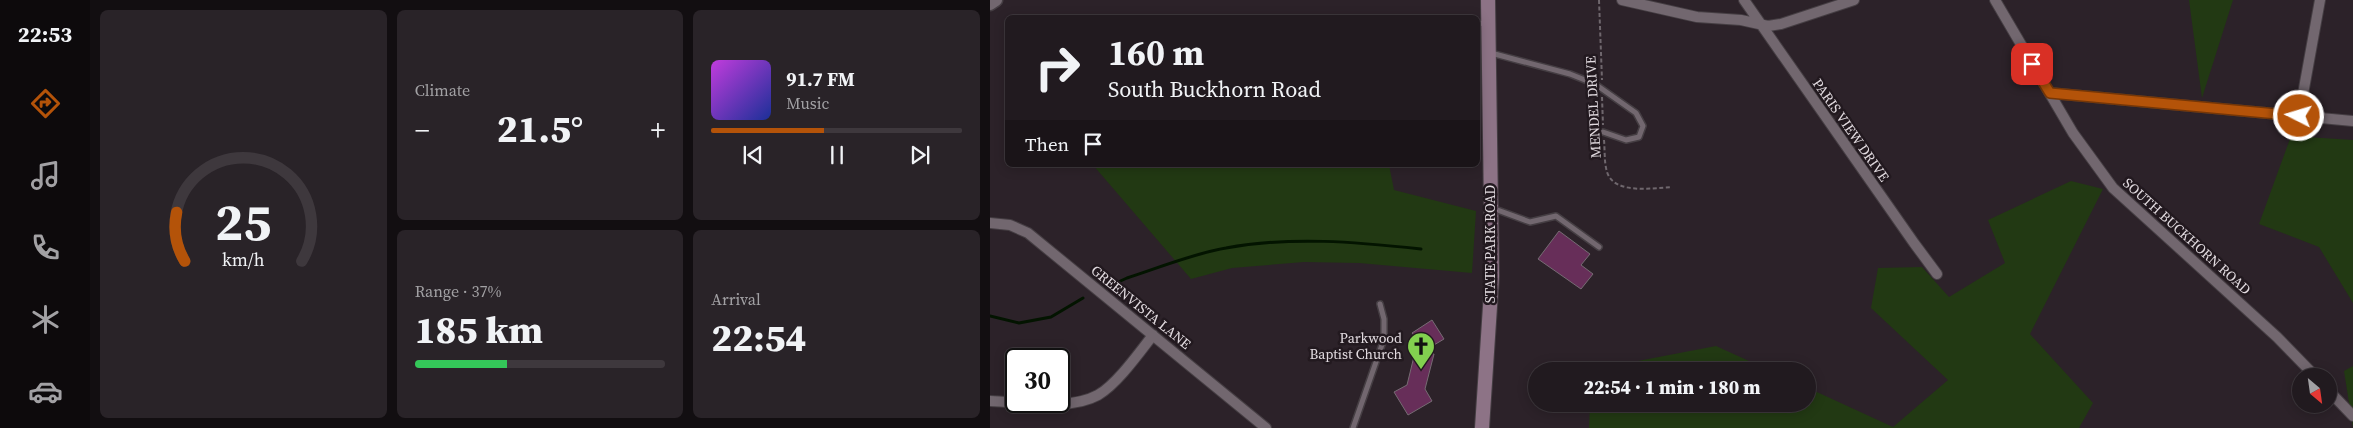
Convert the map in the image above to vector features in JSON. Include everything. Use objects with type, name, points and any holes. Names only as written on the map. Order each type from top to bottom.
[{"type":"main road","name":"STATE PARK ROAD","points":[[1482,428],[1492,276],[1489,207],[1488,53],[1483,24],[1488,0]]},
{"type":"street","points":[[990,4],[996,0]]},
{"type":"street","points":[[1622,0],[1697,17],[1741,20],[1760,25],[1781,24],[1854,0]]},
{"type":"street","name":"PARIS VIEW DRIVE","points":[[1744,0],[1937,274]]},
{"type":"street","name":"SOUTH BUCKHORN ROAD","points":[[1995,0],[2083,149],[2113,188],[2277,337],[2307,368]]},
{"type":"street","points":[[2299,116],[2320,0]]},
{"type":"street","points":[[2050,93],[2353,121]]},
{"type":"street","name":"GREENVISTA LANE","points":[[990,223],[1010,225],[1028,233],[1266,428]]},
{"type":"street","points":[[990,401],[1061,404],[1083,402],[1097,396],[1108,387],[1153,335]]},
{"type":"street","points":[[2338,400],[2353,416]]},
{"type":"lane","points":[[1488,53],[1577,76],[1602,89],[1636,113],[1643,126],[1639,137],[1630,141],[1603,132]]},
{"type":"lane","points":[[1489,207],[1530,222],[1556,216],[1599,247]]},
{"type":"lane","points":[[1353,428],[1384,339],[1384,319],[1380,304]]},
{"type":"path","name":"MENDEL DRIVE","points":[[1599,0],[1606,170],[1614,183],[1623,187],[1672,187]]},
{"type":"green space","points":[[2189,0],[2233,0],[2202,98]]},
{"type":"green space","points":[[2291,136],[2353,140],[2353,303],[2319,247],[2259,224]]},
{"type":"green space","points":[[1095,167],[1389,167],[1394,190],[1476,211],[1472,273],[1359,263],[1304,262],[1232,268],[1191,279]]},
{"type":"green space","points":[[2071,181],[2103,189],[2030,334],[2093,403],[2079,428],[1589,428],[1590,412],[1816,412],[1816,392],[1893,427],[1948,380],[1871,308],[1878,268],[1922,267],[1949,297],[2005,263],[1988,220]]},
{"type":"green space","points":[[1716,346],[1751,362],[1633,362]]},
{"type":"green space","points":[[2353,366],[2353,428],[2344,371]]},
{"type":"building","points":[[1559,231],[1590,254],[1581,265],[1593,274],[1581,289],[1538,259]]},
{"type":"building","name":"Parkwood Baptist Church","points":[[1432,320],[1444,339],[1424,351],[1434,354],[1425,389],[1432,401],[1408,415],[1394,392],[1407,385],[1418,340],[1412,333]]},
{"type":"waterway","points":[[1116,283],[1202,253],[1250,244],[1324,241],[1421,249]]},
{"type":"waterway","points":[[990,316],[1019,323],[1051,317],[1083,298]]},
{"type":"place","name":"Parkwood Baptist Church","points":[[1421,370]]},
{"type":"route","points":[[2032,64],[2050,93],[2299,116]]}]
